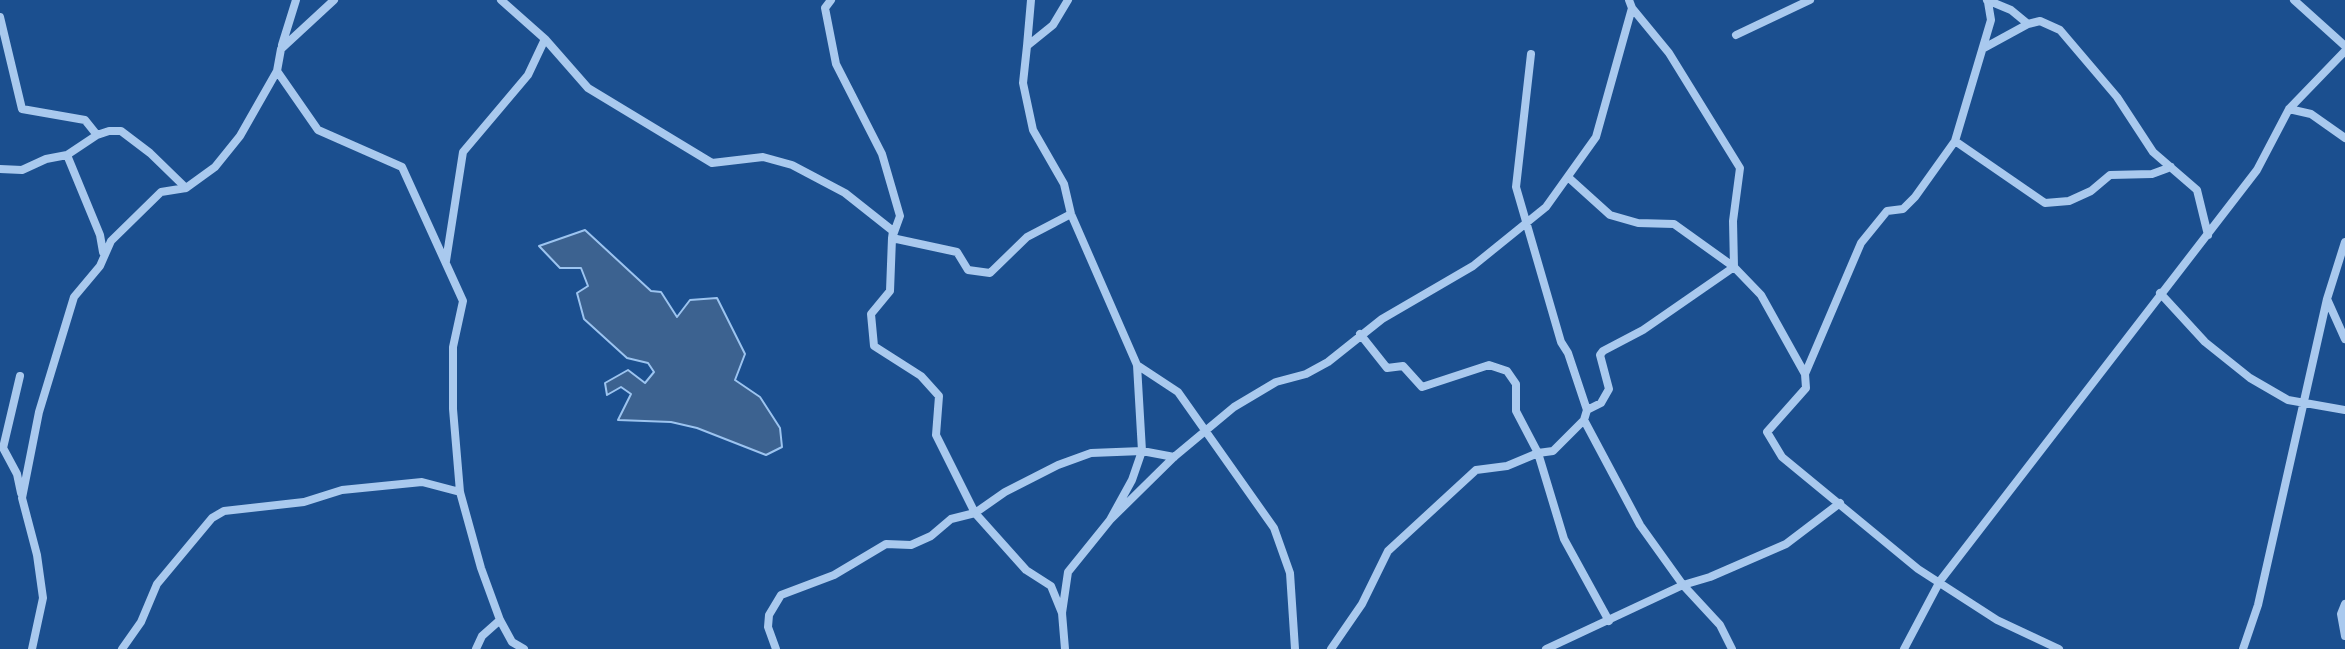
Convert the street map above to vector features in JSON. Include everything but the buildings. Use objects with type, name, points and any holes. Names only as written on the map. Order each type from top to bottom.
[{"type":"street","points":[[22,498],[39,412],[74,297],[100,266],[103,253],[111,241],[161,192],[186,188],[215,167],[231,146],[277,71],[296,0]]},
{"type":"street","points":[[281,49],[326,2],[334,0]]},
{"type":"street","points":[[501,0],[545,39],[588,88],[712,163],[763,157],[792,165],[845,193],[893,231],[890,291],[871,314],[874,346],[921,376],[939,396],[936,435],[975,513],[1026,570],[1051,586],[1062,613]]},
{"type":"street","points":[[831,0],[825,8],[836,64],[882,154],[900,216],[892,238]]},
{"type":"street","points":[[1031,0],[1023,83],[1033,130],[1064,184],[1071,214],[1137,365],[1142,451],[1132,480],[1110,520]]},
{"type":"street","points":[[1027,46],[1053,25],[1068,0]]},
{"type":"street","points":[[1736,35],[1810,0]]},
{"type":"street","points":[[1904,649],[1940,581],[2002,505],[2160,293],[2257,170],[2289,109],[2345,48],[2294,0]]},
{"type":"street","points":[[1988,1],[2011,10],[2028,24]]},
{"type":"street","points":[[1805,374],[1861,243],[1887,211],[1903,209],[1915,197],[1955,141],[1991,20],[1988,1]]},
{"type":"street","points":[[1065,649],[1062,613],[1068,572],[1110,520],[1174,457],[1234,407],[1276,382],[1306,374],[1328,362],[1360,334],[1473,266],[1527,225],[1569,178],[1596,137],[1631,4]]},
{"type":"street","points":[[1631,4],[1669,53],[1740,168],[1733,221],[1734,267]]},
{"type":"street","points":[[0,17],[22,109],[33,114],[61,114],[85,120],[97,135]]},
{"type":"street","points":[[1984,48],[2028,24],[2040,21],[2060,30],[2117,97],[2153,152],[2197,190],[2208,235]]},
{"type":"street","points":[[446,262],[463,152],[528,75],[545,39]]},
{"type":"street","points":[[1331,649],[1362,604],[1388,551],[1476,470],[1507,466],[1538,453],[1553,451],[1584,420],[1587,410],[1568,353],[1561,342],[1516,187],[1531,54]]},
{"type":"street","points":[[277,71],[318,130],[402,167],[463,301],[453,347],[453,409],[460,492],[481,568],[500,620],[512,642],[524,649]]},
{"type":"street","points":[[2289,109],[2311,114],[2345,138]]},
{"type":"street","points":[[0,169],[22,170],[46,159],[67,155],[97,135],[121,131],[150,153],[186,188]]},
{"type":"street","points":[[1955,141],[2045,203],[2069,201],[2091,191],[2110,175],[2152,174],[2171,167]]},
{"type":"street","points":[[67,155],[100,235],[103,253]]},
{"type":"street","points":[[1569,178],[1610,215],[1638,223],[1674,224],[1734,267],[1761,295],[1805,374],[1806,388],[1767,432],[1782,457],[1918,569],[1997,620],[2059,649]]},
{"type":"street","points":[[892,238],[957,252],[968,270],[990,273],[1027,237],[1071,214]]},
{"type":"street","points":[[2243,649],[2258,605],[2327,299],[2345,242]]},
{"type":"street","points":[[1587,410],[1601,403],[1609,389],[1600,355],[1603,351],[1653,323],[1734,267]]},
{"type":"street","points":[[2160,293],[2205,342],[2250,378],[2288,400],[2345,410]]},
{"type":"street","points":[[2327,299],[2345,339]]},
{"type":"street","points":[[1360,334],[1387,368],[1403,366],[1422,387],[1489,365],[1507,371],[1516,384],[1516,411],[1538,453],[1564,539],[1609,621]]},
{"type":"street","points":[[1137,365],[1178,392],[1204,433],[1222,449],[1274,528],[1290,573],[1295,649]]},
{"type":"street","points":[[20,376],[1,444],[17,474],[37,555],[43,598],[32,649]]},
{"type":"street","points":[[1584,420],[1629,506],[1683,585],[1720,625],[1732,649]]},
{"type":"street","points":[[776,649],[768,627],[769,615],[781,595],[834,575],[886,544],[911,545],[931,536],[951,519],[975,513],[1005,492],[1058,465],[1091,453],[1142,451],[1174,457]]},
{"type":"street","points":[[122,649],[141,622],[157,584],[212,518],[224,511],[304,502],[342,490],[422,482],[460,492]]},
{"type":"street","points":[[1546,649],[1683,585],[1710,577],[1786,544],[1840,503]]},
{"type":"street","points":[[2345,604],[2341,614],[2345,636]]},
{"type":"street","points":[[476,649],[482,636],[500,620]]},
{"type":"water","points":[[585,230],[651,291],[661,292],[677,317],[690,300],[717,298],[745,354],[735,380],[760,397],[780,428],[782,447],[766,455],[697,428],[671,422],[618,420],[631,394],[621,387],[607,395],[605,383],[628,370],[645,383],[654,372],[648,363],[627,358],[584,319],[577,293],[588,286],[581,268],[560,268],[539,246]]}]
